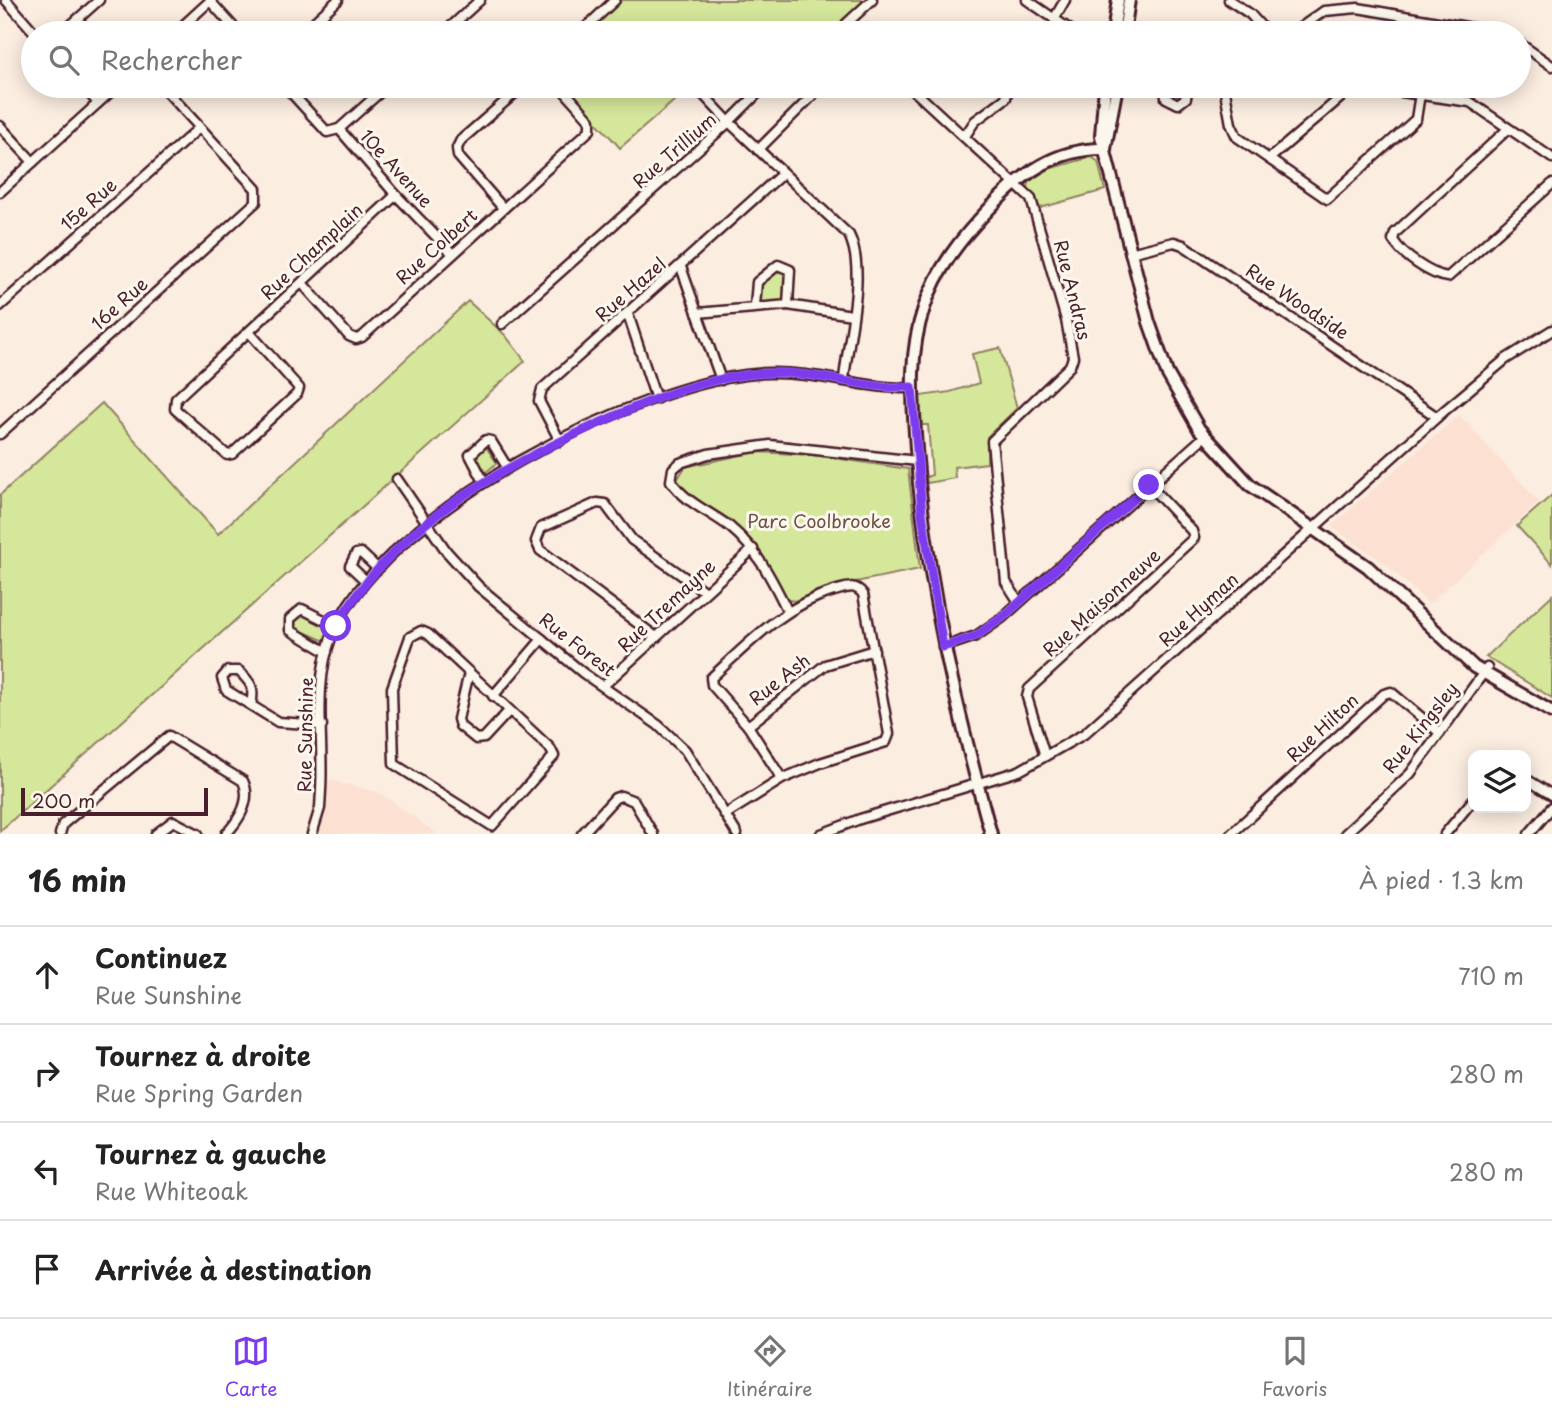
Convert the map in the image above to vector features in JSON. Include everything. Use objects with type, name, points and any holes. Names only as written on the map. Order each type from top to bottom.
[{"type":"street","points":[[6,0],[24,21]]},
{"type":"street","points":[[75,21],[99,0]]},
{"type":"street","points":[[188,21],[211,0],[229,21]]},
{"type":"street","points":[[315,21],[338,0]]},
{"type":"street","points":[[457,21],[480,0]]},
{"type":"street","points":[[593,21],[615,0]]},
{"type":"street","points":[[849,21],[872,0]]},
{"type":"street","points":[[1027,0],[1057,21]]},
{"type":"street","points":[[1054,19],[1065,0]]},
{"type":"street","points":[[1115,21],[1118,0]]},
{"type":"street","points":[[1126,21],[1129,0]]},
{"type":"street","points":[[1229,0],[1256,21]]},
{"type":"street","points":[[1310,21],[1324,11],[1358,8],[1432,21]]},
{"type":"street","points":[[1531,51],[1552,66]]},
{"type":"street","points":[[94,98],[98,103]]},
{"type":"street","points":[[0,192],[104,98]]},
{"type":"street","points":[[173,98],[199,128]]},
{"type":"street","name":"10e Avenue","points":[[296,98],[327,132],[339,130],[452,253]]},
{"type":"street","points":[[339,130],[374,98]]},
{"type":"street","points":[[503,208],[458,156],[457,148],[461,140],[509,98]]},
{"type":"street","name":"Rue Colbert","points":[[302,283],[349,336],[356,339],[362,337],[590,130],[590,120],[571,98]]},
{"type":"street","points":[[707,98],[729,122],[753,98]]},
{"type":"street","points":[[758,149],[810,98]]},
{"type":"street","name":"Rue Andras","points":[[922,98],[1029,196],[1066,320],[1073,356],[1070,366],[992,441],[1006,582],[1018,603]]},
{"type":"street","points":[[965,136],[975,121],[1006,98]]},
{"type":"street","points":[[1104,98],[1101,130],[1105,149],[1130,253],[1159,355],[1174,388],[1205,436],[1250,485],[1378,575],[1458,649],[1485,670],[1552,712]]},
{"type":"street","points":[[1105,149],[1115,98]]},
{"type":"street","points":[[1166,98],[1178,104],[1186,98]]},
{"type":"street","points":[[1226,98],[1233,131],[1327,199],[1416,119],[1419,98]]},
{"type":"street","points":[[1269,159],[1340,98]]},
{"type":"street","points":[[1445,98],[1470,102],[1552,158]]},
{"type":"street","name":"Rue Trillium","points":[[502,324],[729,122],[849,235],[858,260],[844,379]]},
{"type":"street","points":[[0,126],[33,162]]},
{"type":"street","name":"16e Rue","points":[[0,434],[256,202],[256,189],[199,128]]},
{"type":"street","name":"15e Rue","points":[[0,306],[199,128]]},
{"type":"street","points":[[1508,129],[1395,233],[1393,240],[1398,248],[1439,276],[1448,277],[1552,184]]},
{"type":"street","points":[[991,834],[943,647],[928,557],[912,387],[918,328],[938,275],[964,237],[1015,183],[1046,162],[1092,149],[1105,149]]},
{"type":"street","name":"Rue Hazel","points":[[560,441],[538,394],[782,174]]},
{"type":"street","name":"Rue Champlain","points":[[249,332],[299,388],[297,394],[232,454],[227,455],[175,409],[174,403],[249,332],[396,195]]},
{"type":"street","name":"Rue Woodside","points":[[1130,253],[1174,242],[1183,245],[1437,417]]},
{"type":"street","points":[[755,306],[757,282],[778,265],[790,270],[788,305]]},
{"type":"street","points":[[681,267],[720,380]]},
{"type":"street","points":[[697,313],[788,305],[852,314]]},
{"type":"street","points":[[628,314],[656,399]]},
{"type":"street","name":"Rue Hyman","points":[[821,834],[860,819],[977,786],[1019,771],[1084,734],[1437,417],[1506,359],[1552,330]]},
{"type":"street","name":"Rue Sunshine","points":[[312,834],[320,808],[321,684],[327,652],[336,626],[378,569],[428,523],[483,481],[560,441],[689,386],[769,373],[844,379],[870,386],[912,387]]},
{"type":"street","points":[[943,647],[981,633],[1205,436]]},
{"type":"street","points":[[483,481],[470,455],[486,440],[491,441],[507,467]]},
{"type":"street","points":[[788,611],[753,549],[730,527],[681,495],[671,481],[673,469],[680,463],[708,454],[770,445],[917,461]]},
{"type":"street","name":"Rue Forest","points":[[397,479],[447,552],[479,587],[542,639],[658,725],[685,750],[737,834]]},
{"type":"street","name":"Rue Maisonneuve","points":[[1045,756],[1027,698],[1029,689],[1194,538],[1192,531],[1149,485]]},
{"type":"street","points":[[656,637],[540,550],[536,541],[541,528],[597,503],[605,504],[632,540],[705,591]]},
{"type":"street","name":"Rue Tremayne","points":[[603,686],[753,549]]},
{"type":"street","points":[[366,582],[350,566],[356,554],[361,553],[378,569]]},
{"type":"street","points":[[726,814],[782,779],[820,763],[886,742],[889,734],[863,594],[852,586],[820,595],[788,611],[711,678],[712,685],[748,726],[782,779]]},
{"type":"street","points":[[327,652],[290,631],[290,619],[302,609],[336,626]]},
{"type":"street","points":[[421,631],[428,634],[469,673],[554,756],[492,826],[399,769],[392,757],[392,688],[410,637],[421,631]]},
{"type":"street","points":[[493,696],[542,639]]},
{"type":"street","name":"Rue Ash","points":[[748,726],[825,665],[874,650]]},
{"type":"street","name":"Rue Kingsley","points":[[1345,834],[1410,774],[1485,670]]},
{"type":"street","points":[[251,705],[254,692],[251,684],[239,671],[228,671],[222,678],[222,684],[251,705],[285,725],[322,725]]},
{"type":"street","points":[[469,673],[458,719],[460,726],[476,739],[484,738],[509,711]]},
{"type":"street","name":"Rue Hilton","points":[[1231,834],[1384,694],[1391,692],[1440,733]]},
{"type":"street","points":[[60,834],[63,824],[169,736],[243,781],[248,791],[247,800],[226,834]]},
{"type":"street","points":[[1531,782],[1552,795]]},
{"type":"street","points":[[582,834],[615,798],[621,796],[634,801],[653,834]]},
{"type":"street","points":[[1445,834],[1468,806]]},
{"type":"street","points":[[1529,834],[1552,807]]},
{"type":"street","points":[[156,834],[173,821],[198,834]]},
{"type":"shaded area","points":[[1459,415],[1539,502],[1429,604],[1387,565],[1331,526]]},
{"type":"shaded area","points":[[330,780],[380,793],[437,834],[318,834]]},
{"type":"green space","points":[[615,0],[872,0],[849,21],[593,21]]},
{"type":"green space","points":[[572,98],[677,98],[620,148]]},
{"type":"green space","points":[[1092,157],[1098,162],[1105,190],[1040,208],[1028,187],[1031,177],[1048,169]]},
{"type":"green space","points":[[777,269],[786,274],[785,302],[757,303],[760,284]]},
{"type":"green space","points":[[468,301],[505,335],[525,361],[0,831],[0,495],[102,403],[218,534]]},
{"type":"green space","points":[[1000,348],[1017,408],[987,437],[987,463],[954,467],[955,478],[927,483],[926,477],[932,475],[928,425],[922,425],[920,396],[950,392],[979,383],[972,354]]},
{"type":"green space","points":[[486,447],[497,463],[485,473],[475,458]]},
{"type":"green space","name":"Parc Coolbrooke","points":[[756,452],[813,455],[908,469],[920,569],[831,587],[794,601],[785,599],[749,540],[732,524],[689,493],[677,480],[685,467]]},
{"type":"green space","points":[[1552,495],[1552,564],[1517,526]]},
{"type":"green space","points":[[1552,595],[1552,698],[1486,657]]},
{"type":"green space","points":[[305,614],[330,628],[325,641],[297,629],[294,623],[298,615]]},
{"type":"route","points":[[336,626],[353,598],[378,569],[446,507],[483,481],[513,463],[635,407],[689,386],[720,380],[769,373],[844,379],[870,386],[912,387],[922,513],[943,647],[976,636],[1002,618],[1149,485]]}]
